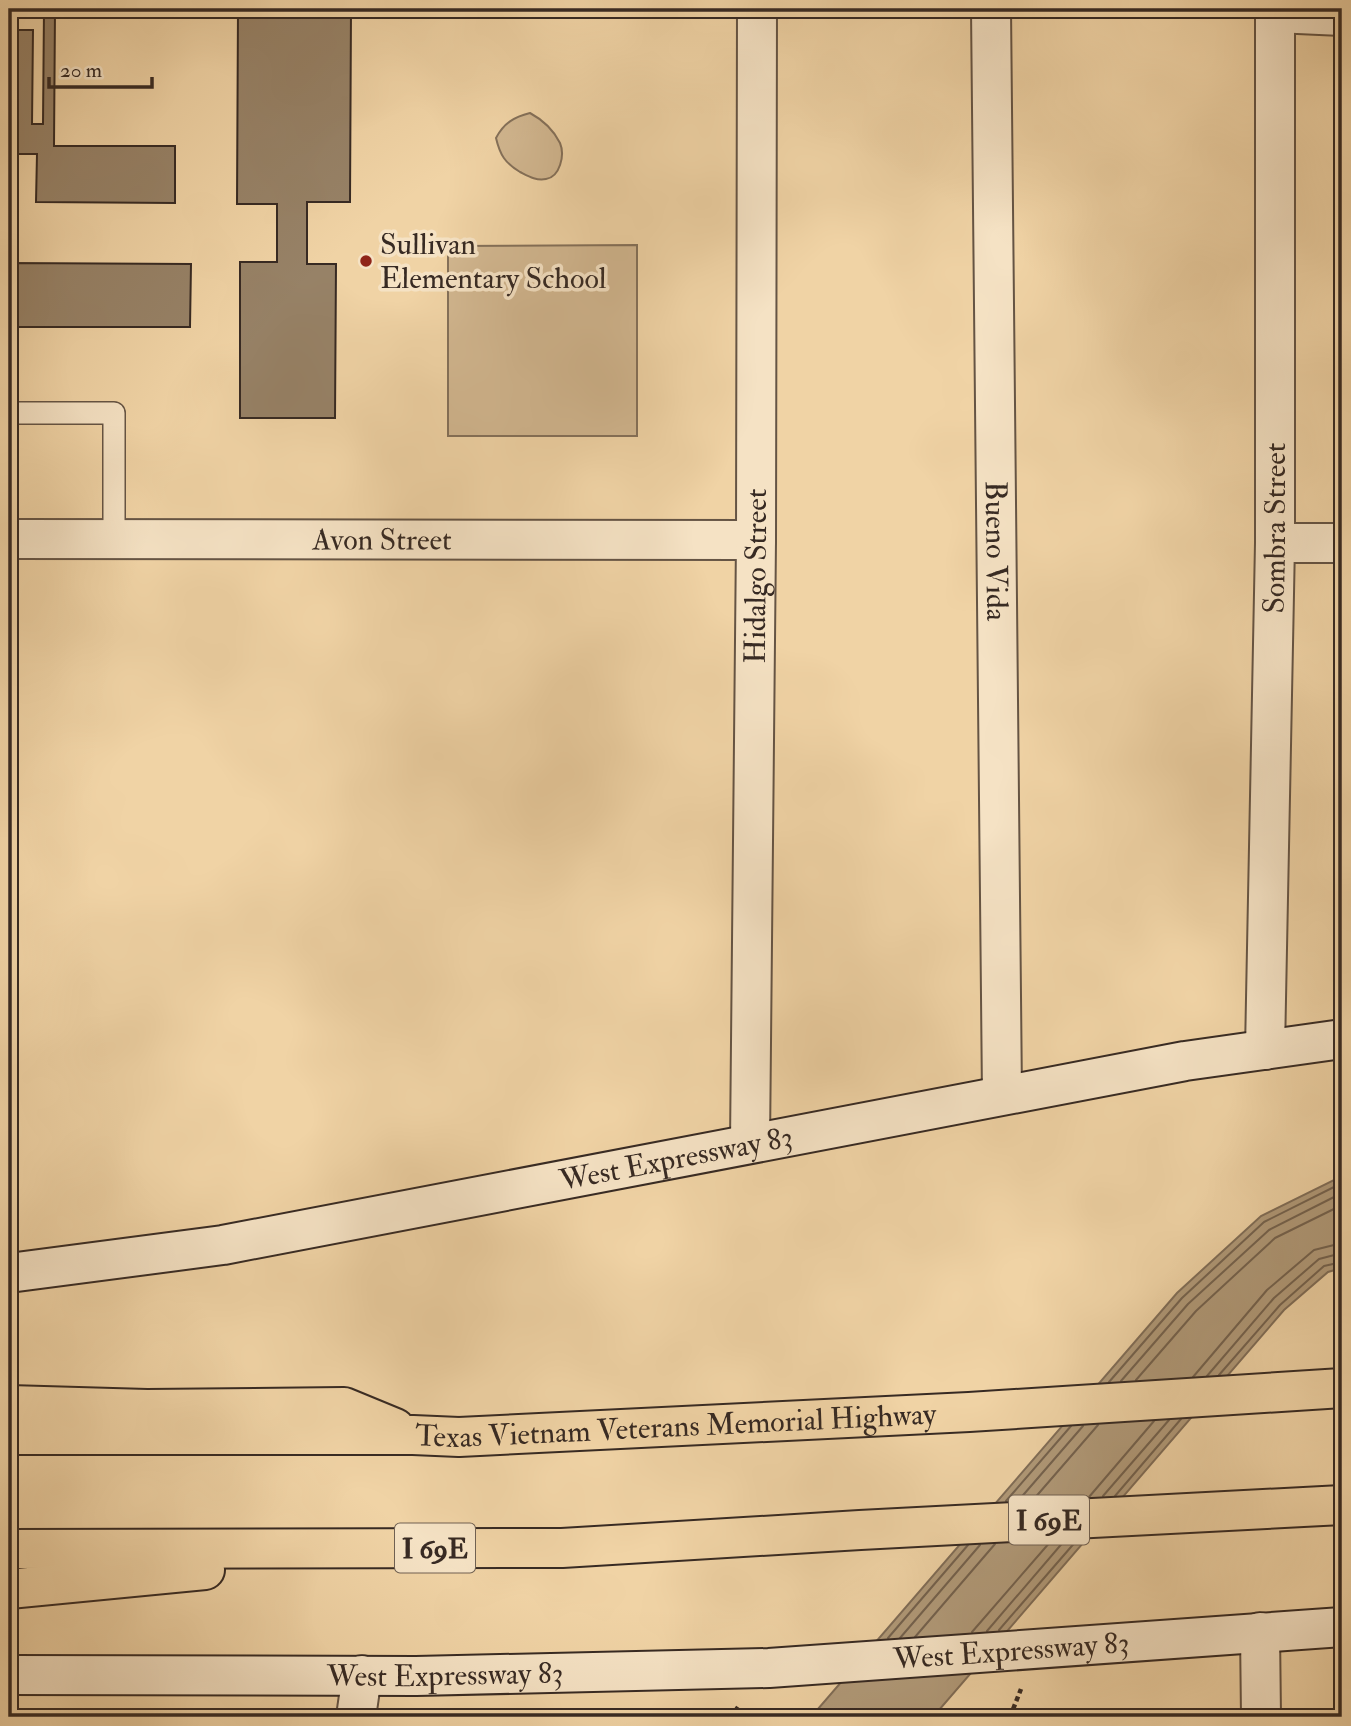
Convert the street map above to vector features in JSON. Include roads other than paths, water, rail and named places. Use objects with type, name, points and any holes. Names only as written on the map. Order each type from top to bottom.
[{"type":"highway","name":"Texas Vietnam Veterans Memorial Highway","points":[[9,1435],[459,1437],[969,1412],[1341,1388]]},
{"type":"highway","points":[[9,1405],[146,1409],[344,1407],[413,1435]]},
{"type":"highway","name":"I 69E","points":[[9,1549],[562,1548],[1342,1505]]},
{"type":"highway","points":[[9,1589],[439,1548]]},
{"type":"street","name":"Hidalgo Street","points":[[750,1143],[756,540],[757,9]]},
{"type":"street","name":"Bueno Vida","points":[[991,9],[1002,1096]]},
{"type":"street","points":[[1275,11],[1342,16]]},
{"type":"street","name":"Sombra Street","points":[[1265,1050],[1275,543],[1275,11]]},
{"type":"street","name":"Avon Street","points":[[9,539],[756,540]]},
{"type":"street","points":[[1275,543],[1342,543]]},
{"type":"street","name":"West Expressway 83","points":[[9,1273],[223,1245],[1185,1061],[1342,1038]]},
{"type":"street","name":"West Expressway 83","points":[[9,1675],[362,1675],[769,1668],[1342,1627]]},
{"type":"street","points":[[1259,1632],[1261,1717]]},
{"type":"street","points":[[356,1717],[362,1675]]},
{"type":"lane","points":[[9,414],[114,413],[114,541]]},
{"type":"water","points":[[1342,1176],[1342,1268],[1328,1272],[1284,1310],[933,1717],[811,1717],[1177,1293],[1261,1216]]},
{"type":"place","name":"Sullivan Elementary School","points":[[366,261]]}]
